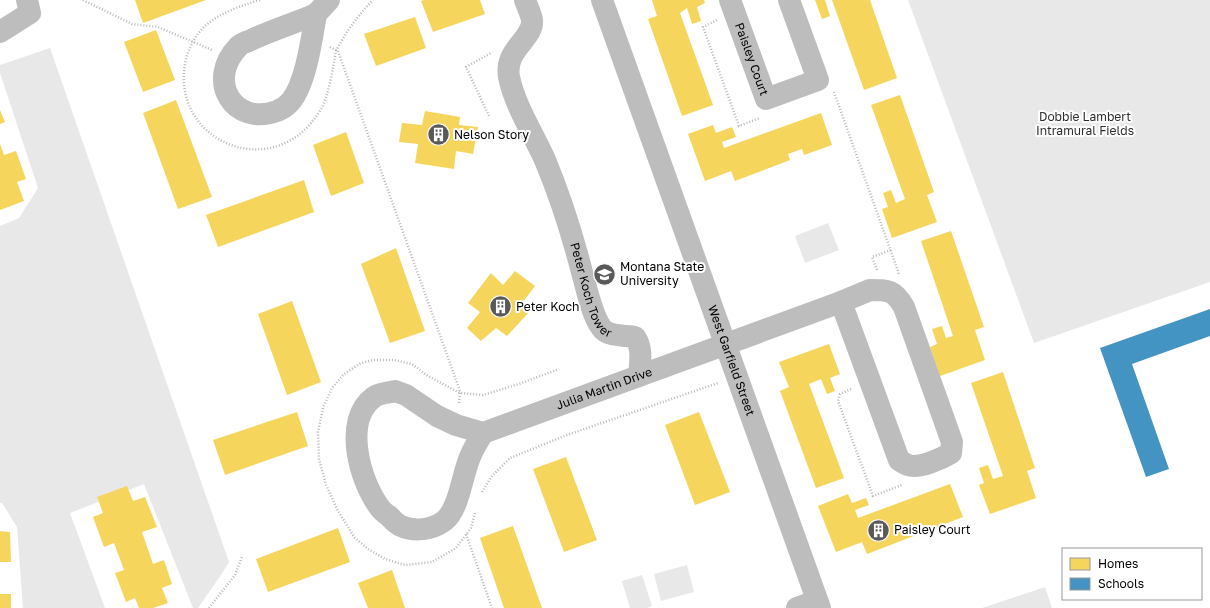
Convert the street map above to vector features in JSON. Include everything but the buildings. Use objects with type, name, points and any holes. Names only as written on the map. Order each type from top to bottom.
[{"type":"street","points":[[0,32],[30,12],[27,0]]},
{"type":"street","name":"Peter Koch Tower","points":[[525,0],[532,20],[531,29],[511,56],[508,63],[509,76],[516,99],[554,182],[574,239],[590,302],[599,326],[604,332],[635,337],[639,343],[639,376]]},
{"type":"street","name":"West Garfield Street","points":[[602,0],[819,604]]},
{"type":"street","name":"Paisley Court","points":[[730,0],[766,99],[818,80],[789,0]]},
{"type":"street","points":[[319,16],[302,78],[292,101],[283,109],[270,114],[259,115],[248,112],[237,106],[228,98],[225,89],[225,68],[229,58],[239,46],[260,36],[319,16]]},
{"type":"street","points":[[726,344],[870,290],[884,290],[897,296],[904,307],[948,426],[952,442],[951,453],[938,461],[909,466],[899,460],[841,302]]},
{"type":"street","name":"Julia Martin Drive","points":[[483,433],[726,344]]},
{"type":"street","points":[[395,391],[406,395],[437,416],[456,425],[483,433],[470,456],[456,504],[445,521],[433,527],[420,530],[400,526],[380,509],[369,490],[361,469],[356,448],[357,429],[362,410],[375,396],[395,391]]},
{"type":"street","points":[[797,608],[819,604]]},
{"type":"path","points":[[83,0],[132,24],[158,27],[229,58]]},
{"type":"path","points":[[260,0],[234,8],[218,16],[204,26],[192,42],[184,70],[184,84],[187,99],[194,115],[206,129],[220,141],[241,149],[262,150],[283,145],[298,137],[309,126],[322,108],[336,50],[358,15],[373,0]]},
{"type":"path","points":[[319,16],[336,50],[460,390],[456,425]]},
{"type":"path","points":[[884,290],[872,257],[891,250]]},
{"type":"path","points":[[466,534],[492,608]]},
{"type":"path","points":[[209,608],[235,575],[242,557]]},
{"type":"green space","name":"Dobbie Lambert Intramural Fields","points":[[908,0],[1210,0],[1210,282],[1034,343]]},
{"type":"green space","points":[[50,48],[229,562],[198,608],[193,608],[144,484],[70,513],[105,608],[23,608],[17,527],[2,503],[0,503],[0,226],[19,218],[38,188],[0,73],[0,65]]},
{"type":"green space","points":[[828,223],[839,250],[805,263],[795,236]]},
{"type":"green space","points":[[687,565],[694,592],[661,601],[654,574]]},
{"type":"green space","points":[[642,575],[652,606],[647,608],[630,608],[622,581]]},
{"type":"green space","points":[[1045,587],[1052,608],[982,608]]},
{"type":"place","name":"Nelson Story","points":[[438,135]]},
{"type":"place","name":"Montana State University","points":[[605,274]]},
{"type":"place","name":"Peter Koch","points":[[500,307]]},
{"type":"place","name":"Paisley Court","points":[[878,530]]}]
